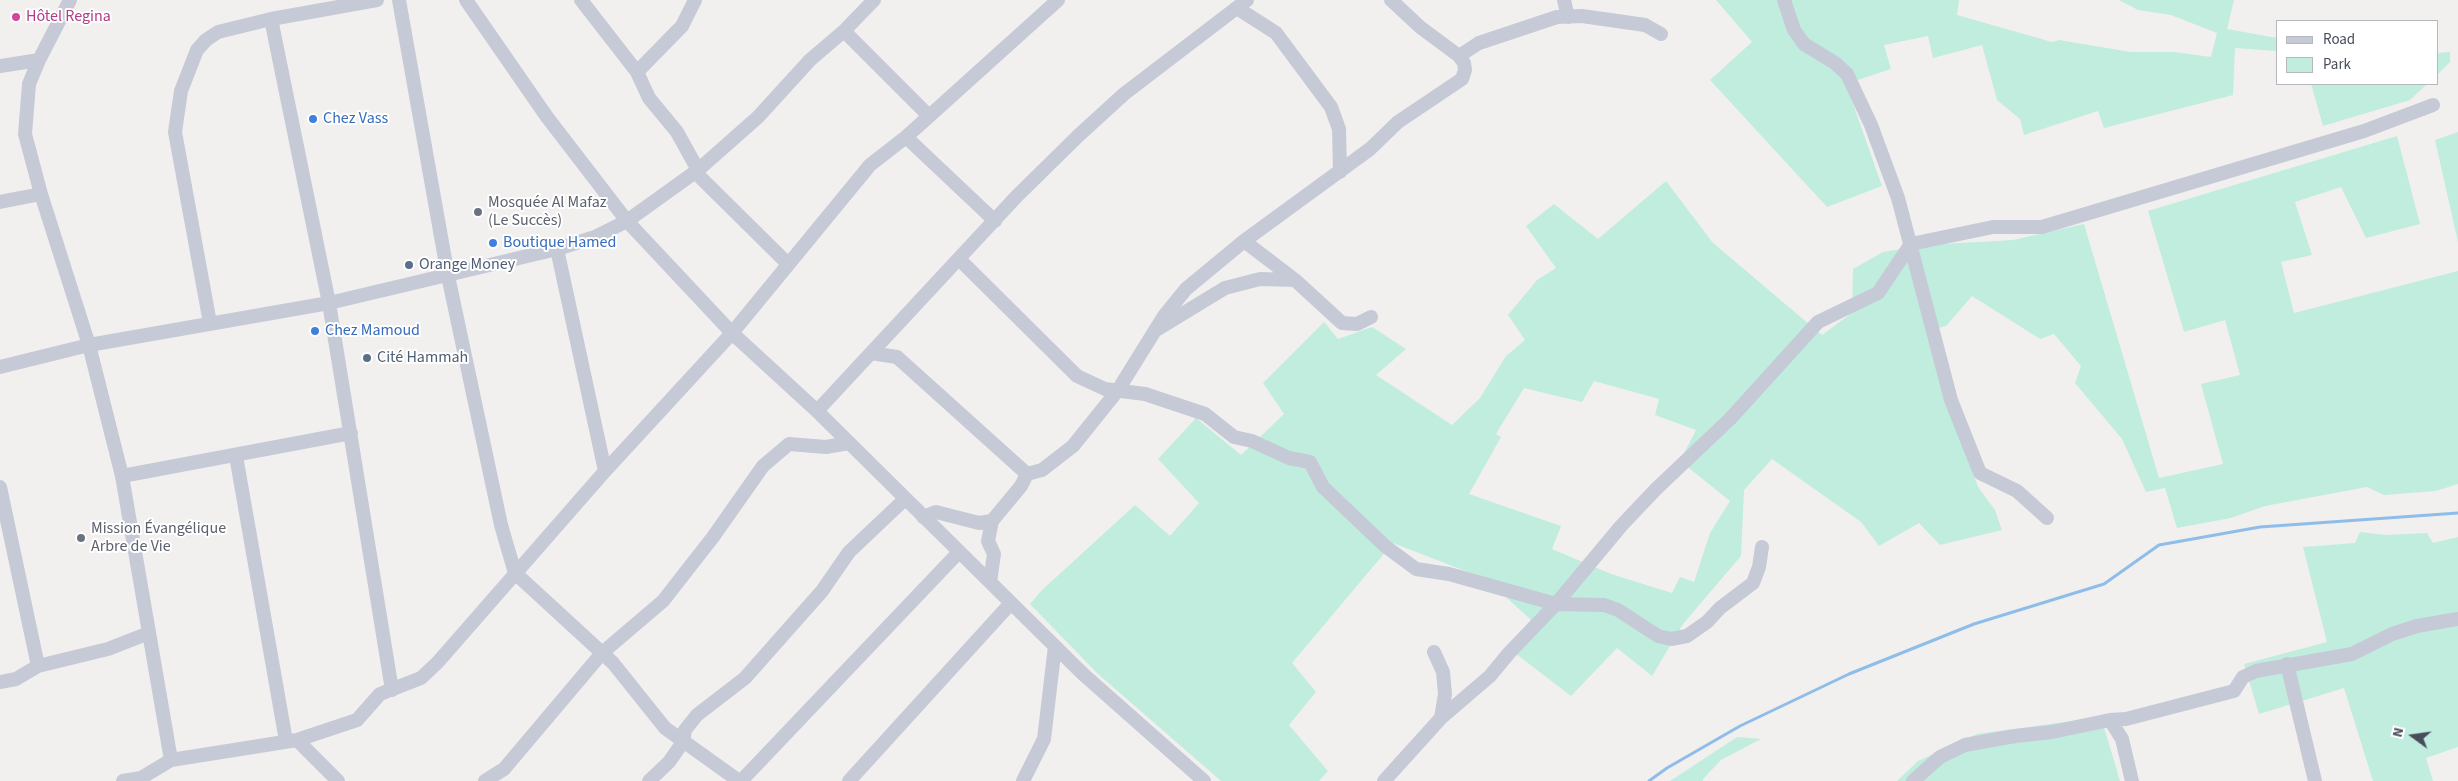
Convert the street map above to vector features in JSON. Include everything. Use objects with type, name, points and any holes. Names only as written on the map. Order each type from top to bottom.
[{"type":"street","points":[[70,0],[39,60],[29,84],[24,121],[25,134],[41,194],[90,345],[122,476],[171,760]]},
{"type":"street","points":[[210,323],[175,132],[182,91],[198,50],[206,40],[218,32],[270,19],[377,0]]},
{"type":"street","points":[[399,0],[448,276],[501,525],[515,573],[613,663],[665,728],[740,781],[959,552]]},
{"type":"street","points":[[468,0],[547,117],[627,221],[732,333],[817,411],[1055,646],[1204,781]]},
{"type":"street","points":[[581,0],[637,72],[649,98],[677,132],[700,177],[787,263]]},
{"type":"street","points":[[637,72],[682,26],[695,0]]},
{"type":"street","points":[[0,366],[90,345],[329,304],[557,249],[595,237],[627,221],[698,170],[758,117],[810,60],[844,31],[874,0]]},
{"type":"street","points":[[123,781],[141,778],[171,760],[292,740],[357,720],[380,694],[421,678],[438,662],[605,472],[732,333],[787,263],[870,165],[906,137],[1058,0]]},
{"type":"street","points":[[990,582],[994,554],[988,541],[992,521],[1021,486],[1028,474],[1042,470],[1073,446],[1118,390],[1155,331],[1186,290],[1244,241],[1370,149],[1398,122],[1462,79],[1465,70],[1459,56],[1420,26],[1391,0]]},
{"type":"street","points":[[1564,0],[1568,17]]},
{"type":"street","points":[[1784,0],[1794,30],[1804,44],[1834,63],[1847,74],[1871,125],[1898,198],[1951,400],[1980,473],[2017,491],[2047,518]]},
{"type":"street","points":[[817,411],[995,221],[1078,136],[1124,94],[1242,4],[1276,33],[1331,107],[1339,129],[1340,172]]},
{"type":"street","points":[[1459,56],[1479,43],[1520,31],[1540,21],[1568,17],[1582,16],[1645,25],[1661,34]]},
{"type":"street","points":[[270,19],[329,304],[392,690]]},
{"type":"street","points":[[844,31],[929,116]]},
{"type":"street","points":[[0,66],[39,60]]},
{"type":"street","points":[[1384,781],[1441,718],[1490,676],[1509,653],[1556,604],[1650,495],[1730,419],[1818,322],[1878,293],[1911,244],[1993,228],[2042,227],[2364,131],[2432,105]]},
{"type":"street","points":[[906,137],[995,221]]},
{"type":"street","points":[[0,202],[41,194]]},
{"type":"street","points":[[1244,241],[1295,280],[1342,324],[1357,324],[1371,317]]},
{"type":"street","points":[[557,249],[605,472]]},
{"type":"street","points":[[960,260],[1077,376],[1105,389],[1144,394],[1205,414],[1234,437],[1252,441],[1289,458],[1310,462],[1323,487],[1385,546],[1416,569],[1449,574],[1556,604],[1604,606],[1618,610],[1658,636],[1671,639],[1687,636],[1707,622],[1720,608],[1753,583],[1759,567],[1762,547]]},
{"type":"street","points":[[1155,331],[1225,288],[1260,279],[1295,280]]},
{"type":"street","points":[[871,353],[897,357],[1028,474]]},
{"type":"street","points":[[122,476],[351,433]]},
{"type":"street","points":[[485,781],[504,769],[602,653],[663,601],[713,537],[763,466],[789,444],[826,447],[849,443]]},
{"type":"street","points":[[236,456],[292,740],[338,781]]},
{"type":"street","points":[[0,487],[38,666]]},
{"type":"street","points":[[649,781],[684,742],[685,730],[697,715],[745,678],[822,591],[849,552],[905,499]]},
{"type":"street","points":[[923,517],[936,512],[944,512],[973,522],[992,521]]},
{"type":"street","points":[[849,781],[1011,603]]},
{"type":"street","points":[[1913,781],[1940,758],[1965,745],[2015,736],[2052,732],[2110,720],[2126,719],[2234,691],[2243,677],[2250,674],[2287,664],[2352,654],[2392,634],[2418,626],[2458,619]]},
{"type":"street","points":[[0,682],[16,679],[38,666],[108,650],[149,632]]},
{"type":"street","points":[[1023,781],[1044,739],[1055,646]]},
{"type":"street","points":[[1434,652],[1443,672],[1445,694],[1441,718]]},
{"type":"street","points":[[2287,664],[2315,781]]},
{"type":"street","points":[[2110,720],[2122,739],[2132,781]]},
{"type":"green space","points":[[1716,0],[1959,0],[1957,15],[2052,42],[2059,40],[2131,52],[2175,52],[2211,57],[2217,33],[2171,15],[2138,10],[2119,0],[2234,0],[2227,29],[2276,38],[2276,51],[2235,48],[2233,95],[2104,128],[2098,111],[2024,135],[2020,119],[1997,100],[1982,45],[1933,58],[1928,36],[1884,45],[1891,69],[1846,84],[1882,186],[1827,207],[1710,80],[1752,42]]},
{"type":"green space","points":[[2450,52],[2450,62],[2438,74],[2438,53]]},
{"type":"green space","points":[[2311,85],[2426,85],[2410,100],[2323,126]]},
{"type":"green space","points":[[2458,132],[2458,242],[2435,140]]},
{"type":"green space","points":[[2397,136],[2420,224],[2366,238],[2341,187],[2295,202],[2312,255],[2281,262],[2294,313],[2458,271],[2458,484],[2436,491],[2384,495],[2367,487],[2265,506],[2231,518],[2177,528],[2165,488],[2146,492],[2122,439],[2075,383],[2081,366],[2054,334],[2040,339],[1972,296],[1946,326],[1934,329],[1952,417],[1978,487],[1995,510],[2002,530],[1940,545],[1919,523],[1879,546],[1861,522],[1772,459],[1744,490],[1741,556],[1683,624],[1652,676],[1617,648],[1571,696],[1507,647],[1531,620],[1486,579],[1393,543],[1292,663],[1316,692],[1289,725],[1328,771],[1319,781],[1221,781],[1097,673],[1030,604],[1041,591],[1135,505],[1170,536],[1199,503],[1158,459],[1196,418],[1241,455],[1284,414],[1263,383],[1324,322],[1338,339],[1372,327],[1406,349],[1376,375],[1452,425],[1480,398],[1506,356],[1525,340],[1508,315],[1537,280],[1556,268],[1526,226],[1554,204],[1598,239],[1666,181],[1713,243],[1822,335],[1852,313],[1853,269],[1883,252],[1924,245],[2013,240],[2084,224],[2159,478],[2223,464],[2201,384],[2240,375],[2225,320],[2184,332],[2148,211]],"holes":[[[1594,381],[1659,399],[1655,415],[1696,430],[1680,461],[1730,501],[1710,533],[1694,582],[1680,577],[1672,593],[1611,574],[1552,549],[1561,526],[1469,494],[1501,437],[1496,434],[1524,388],[1582,402]]]},
{"type":"green space","points":[[2360,532],[2386,535],[2427,533],[2433,543],[2458,537],[2458,747],[2426,758],[2433,781],[2373,781],[2344,688],[2259,714],[2244,664],[2327,642],[2303,547],[2355,543]]},
{"type":"green space","points":[[2101,717],[2120,781],[1897,781],[1918,761],[1977,734]]},
{"type":"green space","points":[[1737,737],[1761,739],[1721,760],[1703,781],[1670,781]]},
{"type":"waterway","points":[[1649,781],[1667,768],[1740,726],[1849,674],[1974,624],[2104,584],[2159,545],[2260,527],[2458,513]]},
{"type":"place","name":"Hôtel Regina","points":[[16,17]]},
{"type":"place","name":"Chez Vass","points":[[313,119]]},
{"type":"place","name":"Mosquée Al Mafaz (Le Succès)","points":[[478,212]]},
{"type":"place","name":"Boutique Hamed","points":[[493,243]]},
{"type":"place","name":"Orange Money","points":[[409,265]]},
{"type":"place","name":"Chez Mamoud","points":[[315,331]]},
{"type":"place","name":"Cité Hammah","points":[[367,358]]},
{"type":"place","name":"Mission Évangélique Arbre de Vie","points":[[81,538]]}]
